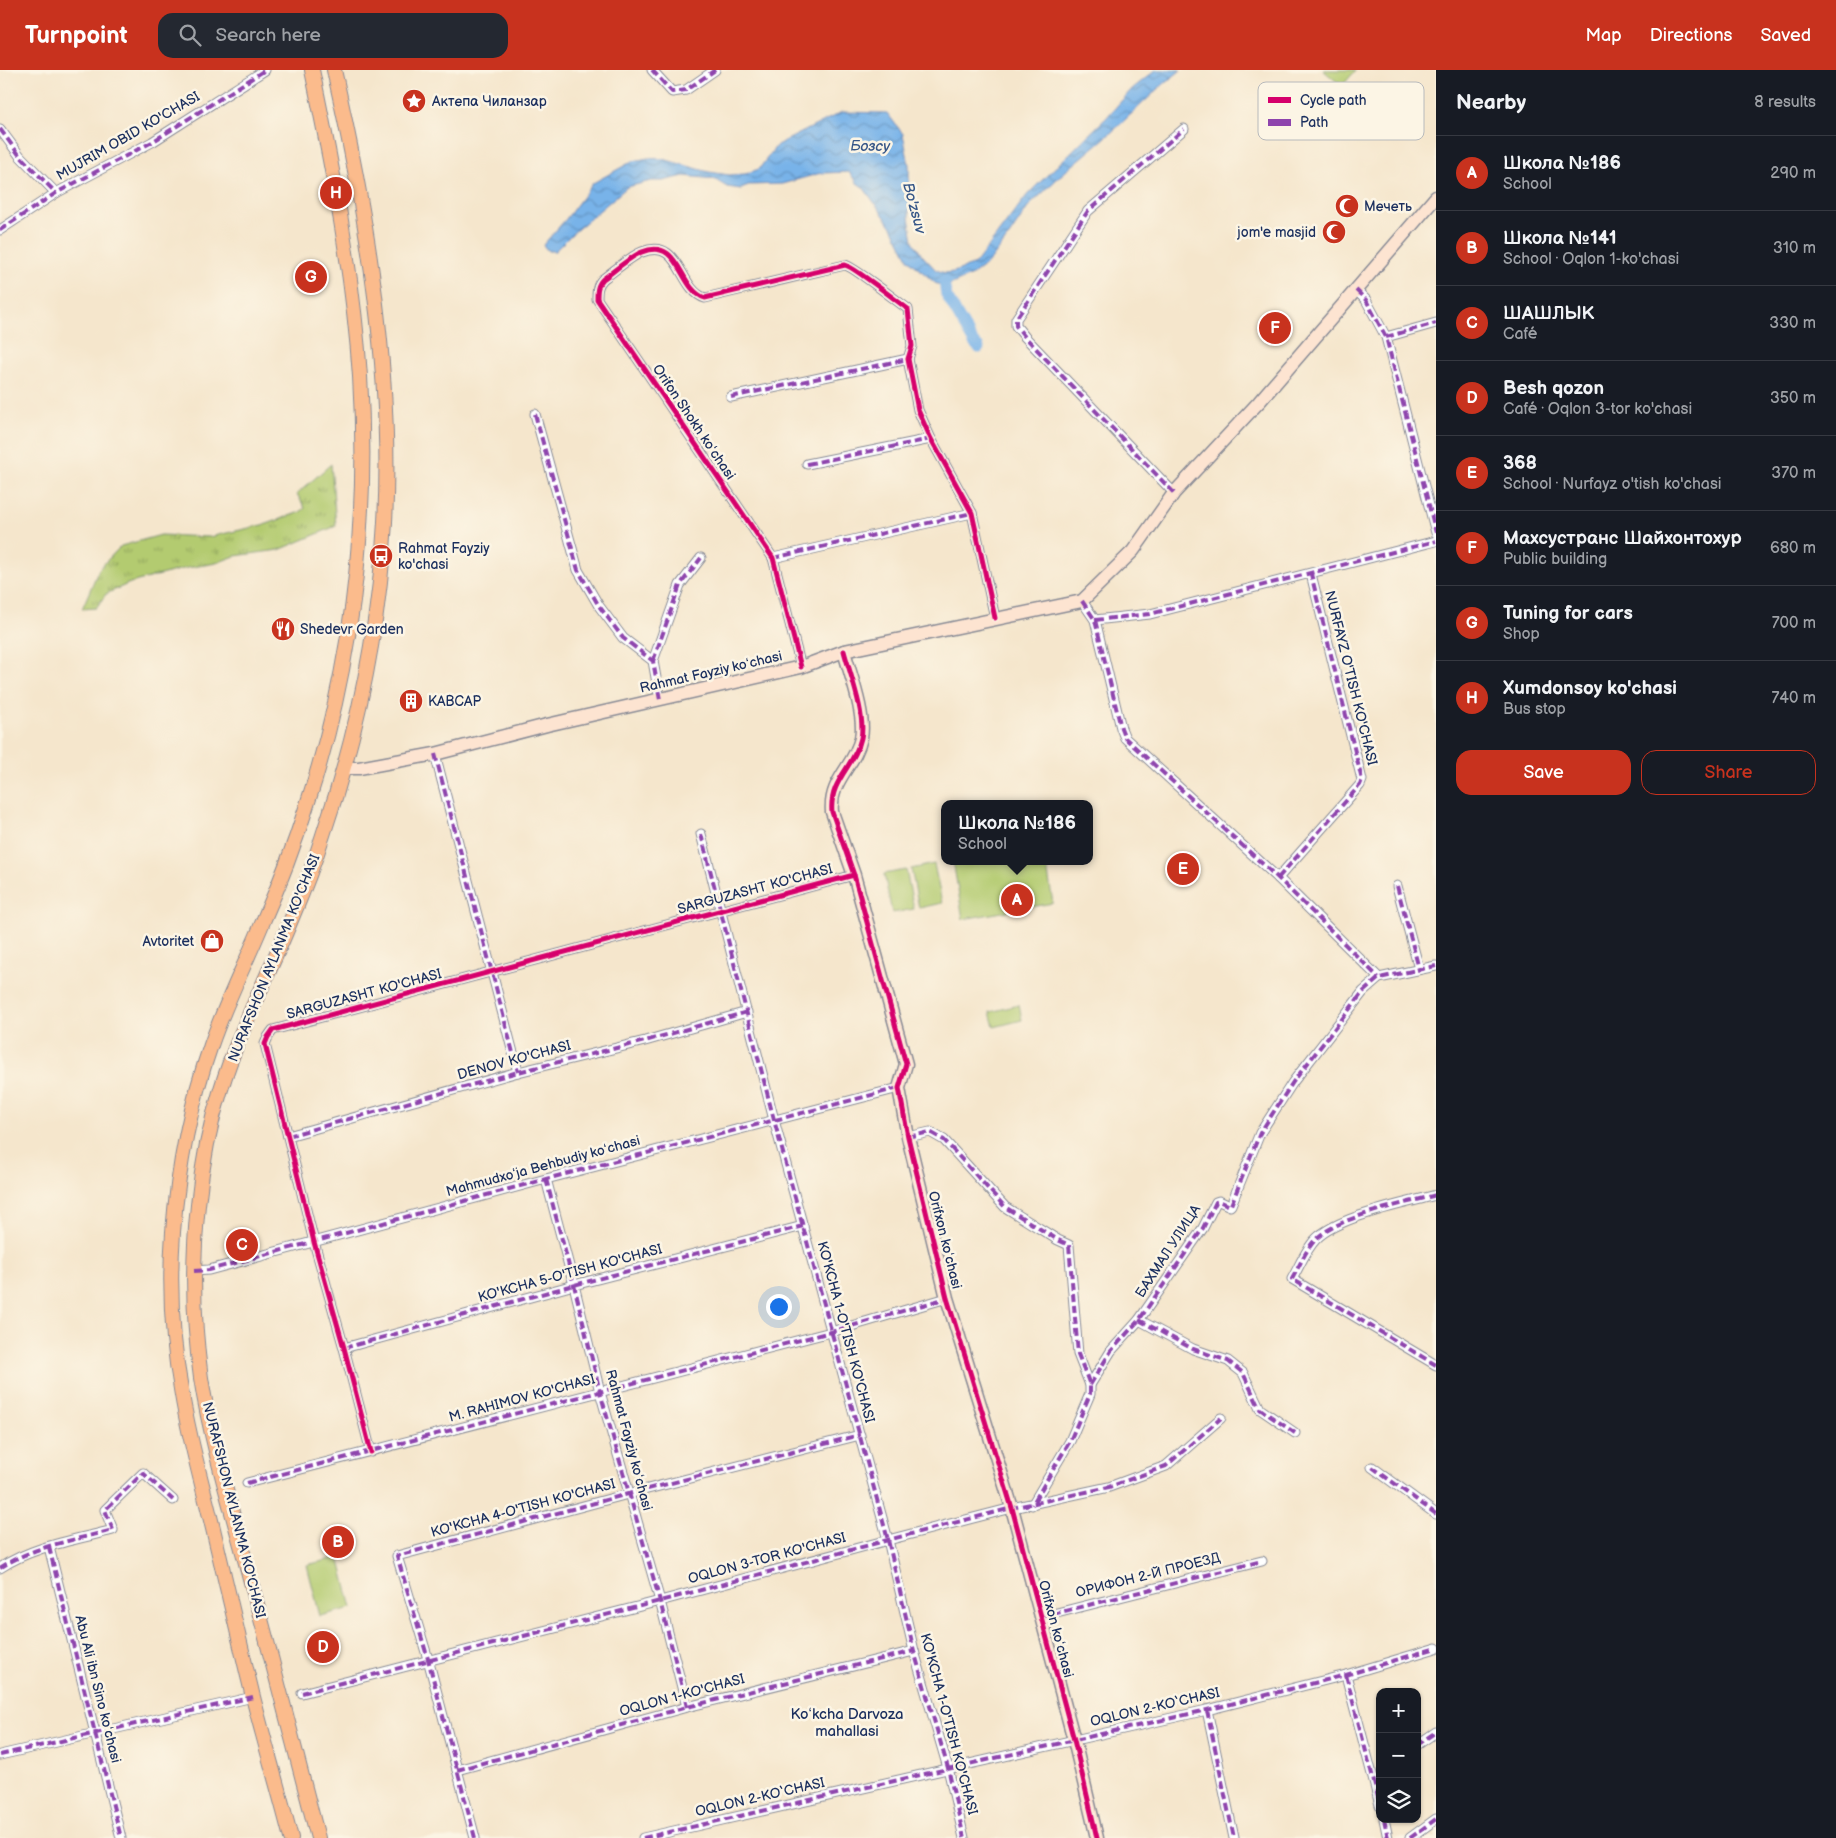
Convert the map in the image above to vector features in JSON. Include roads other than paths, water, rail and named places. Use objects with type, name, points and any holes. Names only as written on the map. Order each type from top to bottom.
[{"type":"main road","name":"NURAFSHON AYLANMA KO'CHASI","points":[[291,1838],[253,1697],[186,1418],[179,1379],[172,1291],[172,1248],[176,1203],[188,1122],[200,1080],[221,1017],[281,879],[318,772],[344,665],[349,632],[358,553],[362,460],[360,392],[348,265],[312,70]]},
{"type":"main road","name":"NURAFSHON AYLANMA KO'CHASI","points":[[318,1838],[214,1444],[199,1361],[194,1271],[198,1206],[207,1142],[222,1087],[244,1026],[290,922],[328,822],[344,768],[369,658],[384,523],[386,455],[382,382],[369,261],[346,124],[334,70]]},
{"type":"main road","points":[[348,265],[360,268],[369,261]]},
{"type":"main road","points":[[359,522],[364,515],[372,513],[380,516],[384,523]]},
{"type":"main road","points":[[200,1080],[203,1086],[209,1090],[222,1087]]},
{"type":"main road","points":[[176,1203],[181,1196],[188,1195],[194,1199],[198,1206]]},
{"type":"street","name":"MUJRIM OBID KO'CHASI","points":[[0,230],[56,194],[152,142],[265,70]]},
{"type":"street","points":[[652,70],[672,92],[679,92],[686,90],[714,70]]},
{"type":"street","name":"MUJRIM OBID KO'CHASI","points":[[0,129],[20,156],[56,194]]},
{"type":"street","points":[[1174,493],[1025,337],[1016,326],[1016,319],[1088,211],[1184,129]]},
{"type":"street","points":[[1436,197],[1259,402],[1174,493],[1133,551],[1082,601],[1095,620],[1125,738],[1151,764],[1278,878],[1379,978],[1436,966]]},
{"type":"street","name":"Orifon Shokh koʻchasi","points":[[801,666],[773,558],[597,299],[599,283],[642,252],[657,250],[670,254],[696,295],[704,298],[838,267],[851,266],[908,309],[912,346],[908,359]]},
{"type":"street","points":[[1356,290],[1366,300],[1386,337],[1436,533]]},
{"type":"street","points":[[1386,337],[1436,323]]},
{"type":"street","points":[[731,397],[908,359],[918,410],[931,439],[972,513],[995,618]]},
{"type":"street","points":[[536,414],[578,570],[599,606],[623,638],[654,661]]},
{"type":"street","points":[[807,464],[931,439]]},
{"type":"street","points":[[773,558],[972,513]]},
{"type":"street","points":[[1095,620],[1150,614],[1436,541]]},
{"type":"street","points":[[660,700],[654,661],[680,585],[701,558]]},
{"type":"street","name":"NURFAYZ O'TISH KO'CHASI","points":[[1278,878],[1360,785],[1362,780],[1311,574]]},
{"type":"street","name":"Rahmat Fayziy koʻchasi","points":[[344,768],[360,768],[435,754],[547,725],[801,666],[844,651],[1082,601]]},
{"type":"street","name":"Orifxon koʻchasi","points":[[844,651],[860,714],[862,730],[856,751],[834,789],[831,804],[834,819],[854,875],[906,1064],[899,1088],[908,1137],[947,1298],[1012,1508],[1074,1740],[1097,1838]]},
{"type":"street","points":[[435,754],[518,1072]]},
{"type":"street","name":"KO'KCHA 1-O'TISH KO'CHASI","points":[[701,834],[774,1120],[888,1540],[914,1651],[948,1768],[964,1838]]},
{"type":"street","name":"SARGUZASHT KO'CHASI","points":[[371,1452],[314,1242],[265,1044],[273,1030],[854,875]]},
{"type":"street","points":[[1397,886],[1419,969]]},
{"type":"street","name":"БАХМАЛ УЛИЦА","points":[[1032,1505],[1070,1441],[1090,1394],[1090,1385],[1111,1352],[1139,1320],[1202,1228],[1216,1202],[1219,1201],[1231,1205],[1260,1133],[1293,1082],[1363,992],[1379,978]]},
{"type":"street","name":"DENOV KO'CHASI","points":[[288,1136],[518,1072],[645,1041],[747,1012]]},
{"type":"street","name":"Mahmudxoʻja Behbudiy koʻchasi","points":[[194,1271],[209,1270],[899,1088]]},
{"type":"street","points":[[908,1137],[930,1132],[944,1140],[1005,1207],[1069,1245],[1078,1354],[1090,1385]]},
{"type":"street","name":"Rahmat Fayziy koʻchasi","points":[[546,1180],[600,1392],[660,1601],[688,1707]]},
{"type":"street","points":[[1436,1195],[1360,1216],[1330,1228],[1313,1242],[1292,1279],[1436,1365]]},
{"type":"street","name":"KO'KCHA 5-O'TISH KO'CHASI","points":[[344,1348],[574,1285],[803,1226]]},
{"type":"street","name":"M. RAHIMOV KO'CHASI","points":[[247,1483],[831,1332],[947,1298]]},
{"type":"street","points":[[1139,1320],[1193,1349],[1228,1361],[1243,1373],[1260,1409],[1296,1433]]},
{"type":"street","name":"OQLON 3-TOR KO'CHASI","points":[[302,1693],[1012,1508],[1109,1487],[1166,1466],[1221,1418]]},
{"type":"street","name":"KO'KCHA 4-O'TISH KO'CHASI","points":[[428,1659],[397,1556],[628,1494],[860,1435]]},
{"type":"street","points":[[1372,1467],[1436,1514]]},
{"type":"street","points":[[0,1568],[15,1558],[113,1530],[105,1510],[143,1473],[172,1500]]},
{"type":"street","name":"Abu Ali ibn Sino koʻchasi","points":[[49,1547],[122,1838]]},
{"type":"street","name":"ОРИФОН 2-Й ПРОЕЗД","points":[[1041,1617],[1262,1560]]},
{"type":"street","name":"OQLON 2-KO‘CHASI","points":[[643,1838],[1207,1710],[1346,1675],[1436,1648]]},
{"type":"street","name":"OQLON 1-KO'CHASI","points":[[457,1770],[688,1707],[914,1651]]},
{"type":"street","points":[[428,1659],[475,1838]]},
{"type":"street","points":[[1346,1675],[1376,1772]]},
{"type":"street","points":[[0,1755],[253,1697]]},
{"type":"street","points":[[1207,1710],[1234,1838]]},
{"type":"street","points":[[1421,1742],[1436,1732]]},
{"type":"street","points":[[1410,1838],[1436,1819]]},
{"type":"street","points":[[1385,1823],[1388,1838]]},
{"type":"water","name":"Бозсу","points":[[1156,70],[1181,70],[1060,176],[1029,206],[990,261],[972,275],[952,284],[943,286],[935,283],[909,260],[892,227],[863,187],[857,183],[849,172],[821,173],[782,184],[748,185],[741,189],[727,187],[714,179],[684,176],[663,181],[651,181],[627,187],[555,251],[548,251],[543,245],[566,219],[593,183],[633,161],[648,158],[663,159],[709,172],[729,175],[745,174],[759,169],[777,145],[842,112],[887,113],[903,134],[909,165],[909,217],[913,241],[921,254],[936,270],[945,273],[954,272],[975,264],[1028,194],[1107,117],[1132,89]]},
{"type":"waterway","points":[[944,280],[946,295],[974,343],[979,348]]},
{"type":"place","name":"Актепа Чиланзар","points":[[414,101]]},
{"type":"place","name":"Xumdonsoy ko'chasi","points":[[336,193]]},
{"type":"place","name":"Мечеть","points":[[1347,206]]},
{"type":"place","name":"jom'e masjid","points":[[1334,232]]},
{"type":"place","name":"Tuning for cars","points":[[311,277]]},
{"type":"place","name":"Махсустранс Шайхонтохур","points":[[1275,328]]},
{"type":"place","name":"Rahmat Fayziy ko'chasi","points":[[381,556]]},
{"type":"place","name":"Shedevr Garden","points":[[283,629]]},
{"type":"place","name":"КАВСАР","points":[[411,701]]},
{"type":"place","name":"368","points":[[1183,869]]},
{"type":"place","name":"Школа №186","points":[[1017,900]]},
{"type":"place","name":"Avtoritet","points":[[212,941]]},
{"type":"place","name":"ШАШЛЫК","points":[[242,1245]]},
{"type":"place","name":"Школа №141","points":[[338,1542]]},
{"type":"place","name":"Besh qozon","points":[[323,1647]]},
{"type":"district","name":"Koʻkcha Darvoza mahallasi","points":[[847,1722]]},
{"type":"water label","name":"Bo'zsuv","points":[[914,208]]}]
